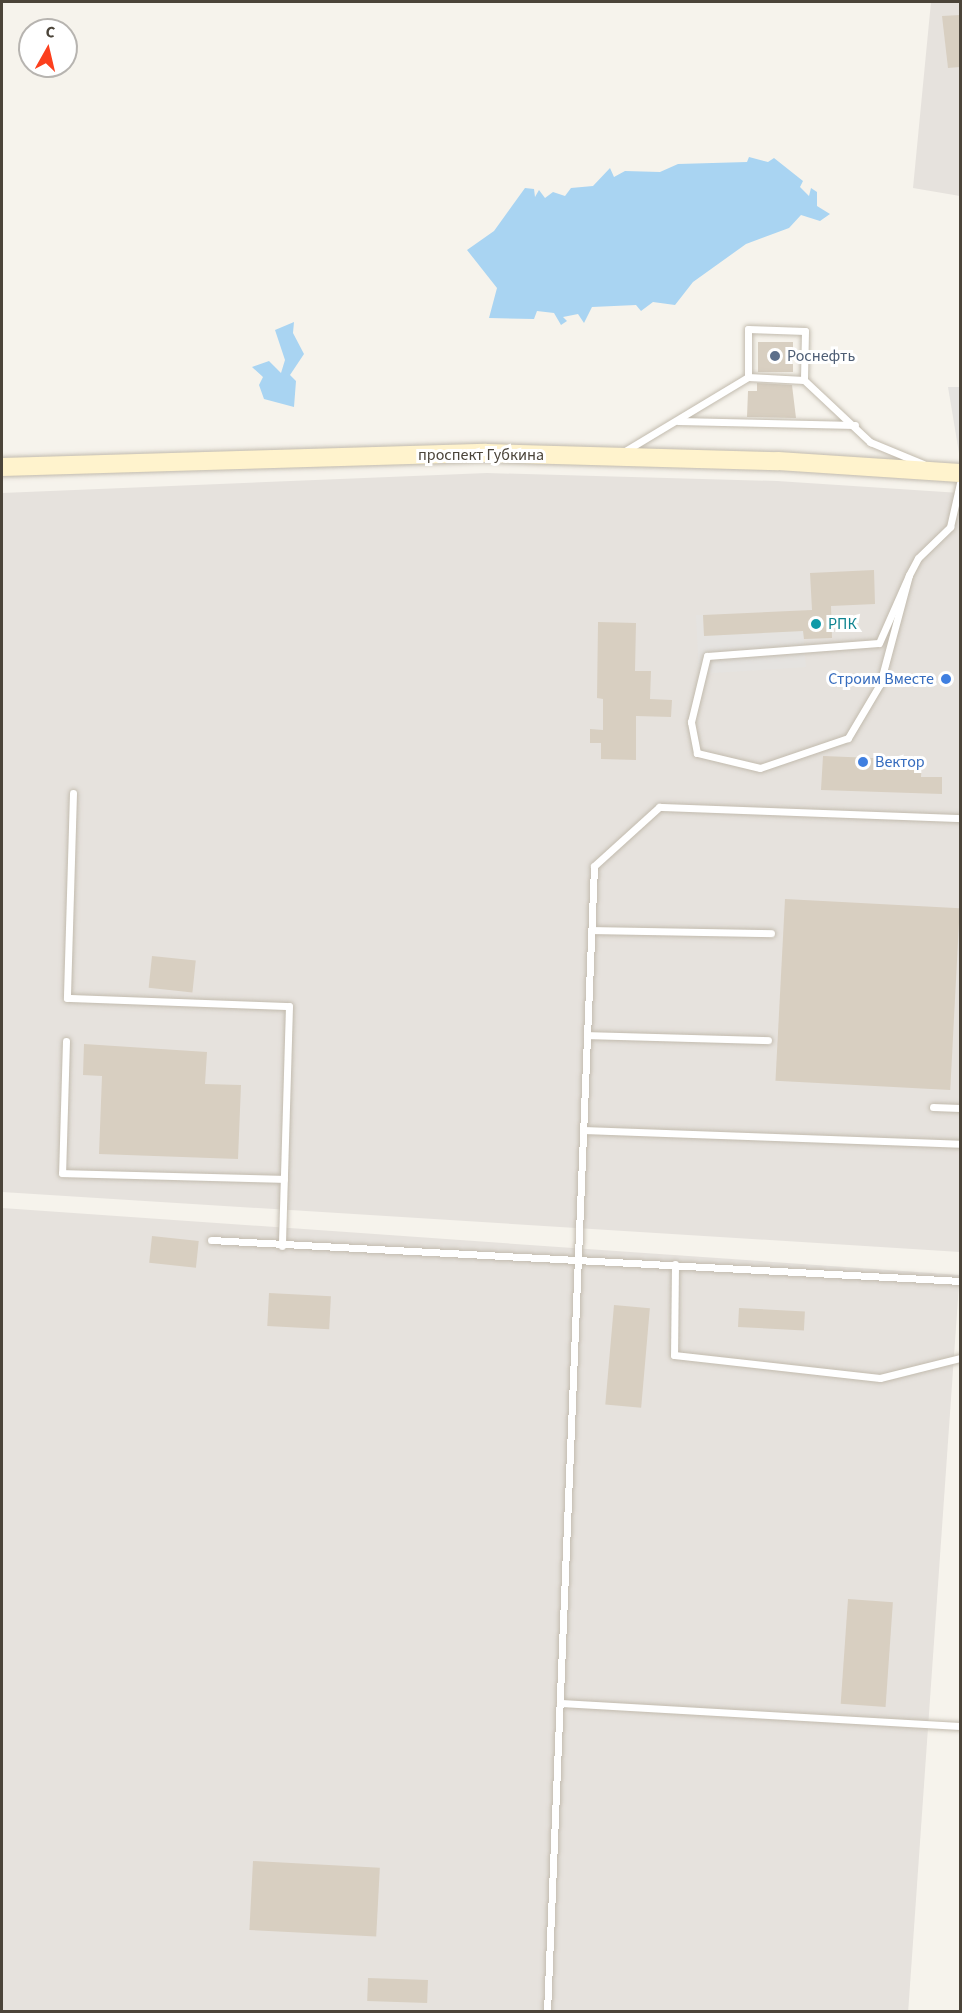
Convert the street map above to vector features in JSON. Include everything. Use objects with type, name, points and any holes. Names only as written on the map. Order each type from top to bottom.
[{"type":"street","name":"проспект Губкина","points":[[2,467],[357,455],[616,457],[960,473]]},
{"type":"lane","points":[[748,377],[748,329],[805,331],[804,380]]},
{"type":"lane","points":[[616,457],[748,377],[804,380],[855,425],[870,442],[939,471]]},
{"type":"lane","points":[[676,421],[855,425]]},
{"type":"lane","points":[[909,575],[880,684],[848,738],[760,768],[697,753],[691,722],[707,656],[879,643],[909,575],[950,527],[960,483]]},
{"type":"lane","points":[[73,793],[67,998],[290,1006],[282,1246]]},
{"type":"lane","points":[[547,2012],[594,866],[659,807],[960,818]]},
{"type":"lane","points":[[592,930],[771,933]]},
{"type":"lane","points":[[587,1035],[768,1040]]},
{"type":"lane","points":[[66,1041],[62,1173],[284,1179]]},
{"type":"lane","points":[[933,1107],[960,1108]]},
{"type":"lane","points":[[583,1130],[960,1144]]},
{"type":"lane","points":[[211,1240],[282,1246],[578,1258],[960,1281]]},
{"type":"lane","points":[[675,1264],[674,1355],[880,1378],[960,1358]]},
{"type":"lane","points":[[560,1703],[960,1726]]},
{"type":"shaded area","points":[[931,2],[960,2],[960,196],[913,188]]},
{"type":"shaded area","points":[[948,387],[960,387],[960,459]]},
{"type":"shaded area","points":[[487,473],[777,481],[960,493],[960,1252],[2,1192],[2,493]]},
{"type":"shaded area","points":[[696,615],[703,615],[704,636],[803,631],[806,667],[699,674]]},
{"type":"shaded area","points":[[2,1208],[960,1275],[908,2012],[2,2012]]},
{"type":"water","points":[[749,157],[768,162],[774,158],[803,181],[800,187],[809,196],[811,188],[817,192],[817,206],[830,214],[820,221],[801,215],[789,228],[746,244],[693,282],[675,305],[653,302],[641,311],[636,305],[592,307],[584,323],[578,314],[563,317],[567,321],[561,325],[554,313],[537,311],[534,319],[489,318],[497,288],[467,250],[494,231],[525,188],[534,189],[535,197],[539,190],[545,198],[553,192],[565,196],[571,188],[593,186],[610,168],[614,177],[625,171],[660,172],[678,164],[747,162]]},
{"type":"water","points":[[294,322],[293,333],[304,354],[290,375],[296,381],[294,407],[264,399],[259,385],[263,377],[252,367],[269,361],[281,373],[285,360],[275,330]]},
{"type":"building","points":[[960,15],[960,67],[948,68],[942,16]]},
{"type":"building","name":"Роснефть","points":[[758,342],[793,342],[793,372],[758,372]]},
{"type":"building","points":[[757,383],[792,385],[796,418],[747,417],[748,391],[757,391]]},
{"type":"building","points":[[874,570],[875,604],[831,606],[832,638],[804,639],[803,631],[704,636],[703,615],[812,610],[810,573]]},
{"type":"building","points":[[598,622],[636,623],[635,671],[651,671],[650,699],[672,700],[671,717],[636,716],[636,760],[601,759],[601,743],[590,743],[590,729],[603,730],[603,699],[597,698]]},
{"type":"building","points":[[823,756],[922,760],[921,777],[942,777],[942,794],[821,790]]},
{"type":"building","points":[[785,899],[960,908],[950,1090],[775,1081]]},
{"type":"building","points":[[152,956],[196,961],[192,992],[149,988]]},
{"type":"building","points":[[84,1044],[207,1052],[205,1084],[241,1085],[238,1159],[99,1154],[102,1076],[83,1075]]},
{"type":"building","points":[[152,1236],[199,1241],[196,1268],[149,1263]]},
{"type":"building","points":[[269,1293],[331,1296],[329,1329],[267,1326]]},
{"type":"building","points":[[614,1305],[650,1308],[641,1408],[605,1405]]},
{"type":"building","points":[[739,1308],[805,1311],[804,1330],[738,1327]]},
{"type":"building","points":[[848,1599],[893,1602],[886,1707],[841,1704]]},
{"type":"building","points":[[253,1861],[380,1868],[376,1937],[249,1930]]},
{"type":"building","points":[[368,1978],[428,1980],[427,2003],[367,2001]]},
{"type":"place","name":"Роснефть","points":[[775,356]]},
{"type":"place","name":"РПК","points":[[816,624]]},
{"type":"place","name":"Строим Вместе","points":[[946,679]]},
{"type":"place","name":"Вектор","points":[[863,762]]}]
